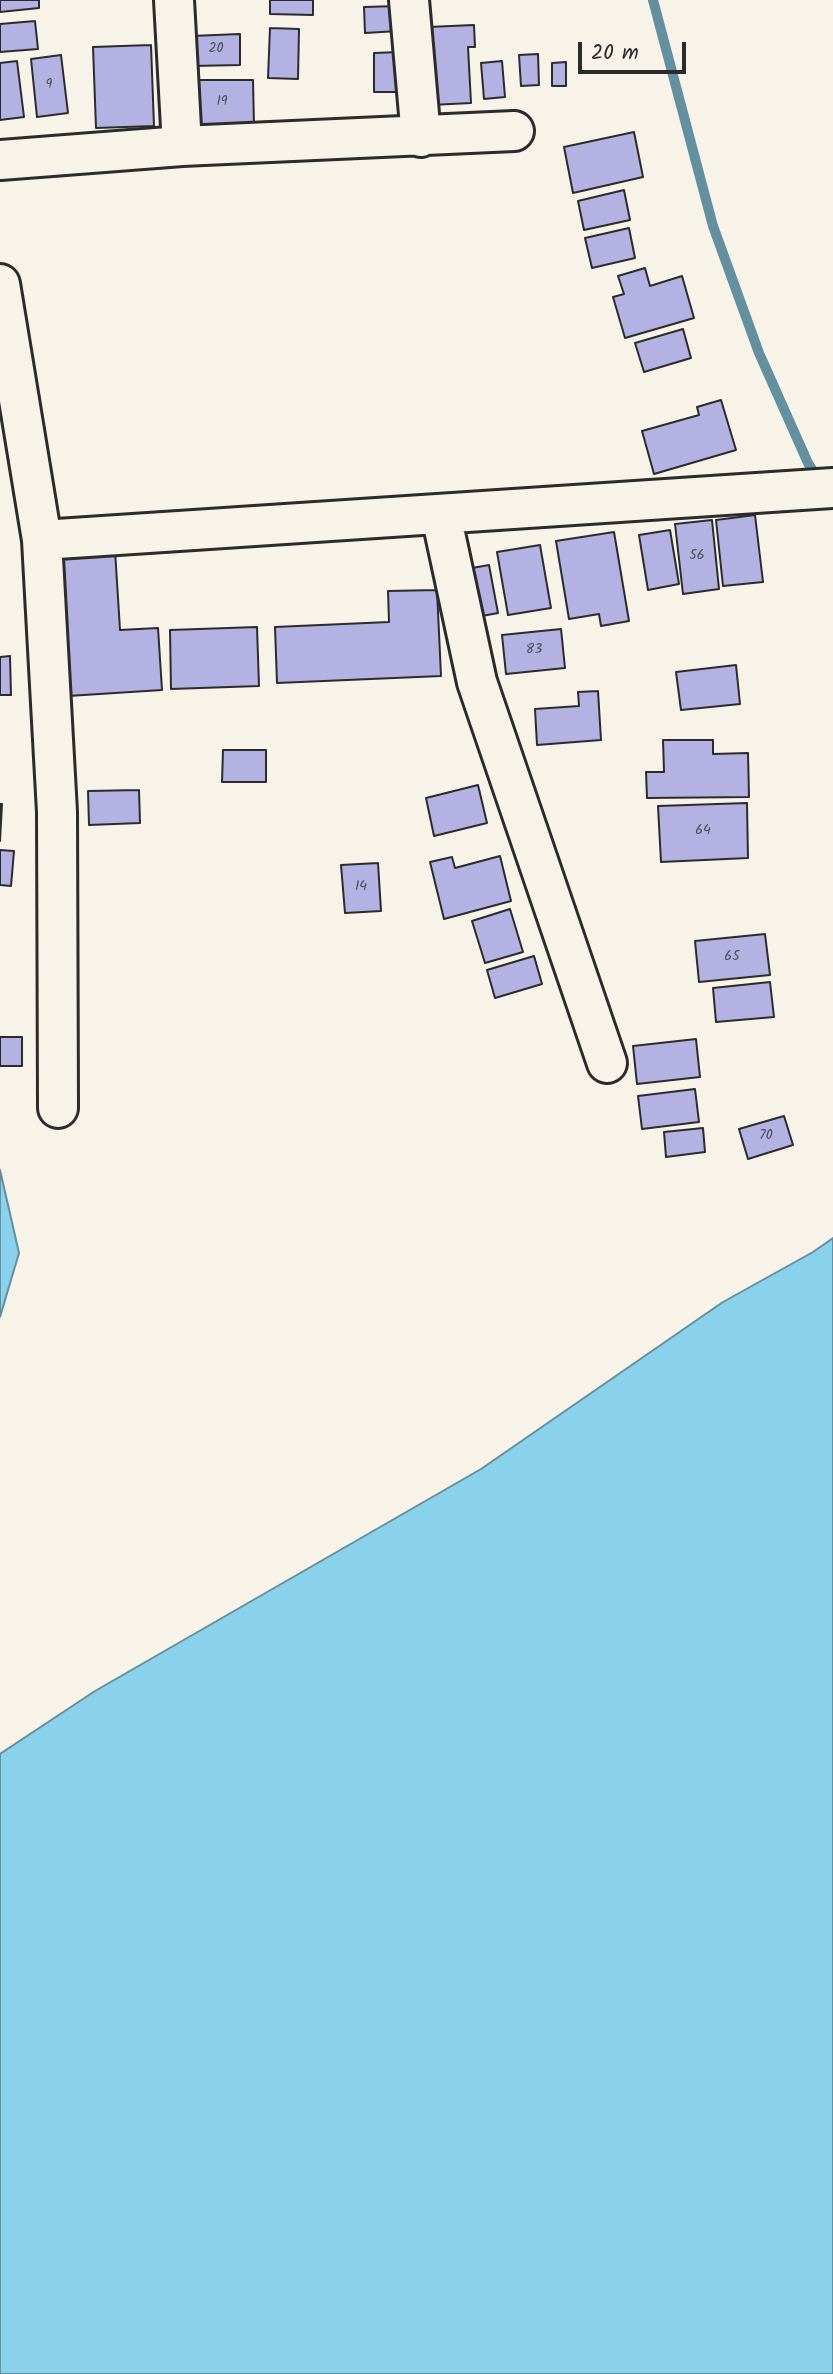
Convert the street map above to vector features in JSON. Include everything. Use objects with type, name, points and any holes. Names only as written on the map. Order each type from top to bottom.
[{"type":"street","points":[[174,0],[182,146]]},
{"type":"street","points":[[409,0],[421,137]]},
{"type":"street","points":[[0,160],[182,146],[514,131]]},
{"type":"street","points":[[0,284],[42,540],[57,812],[58,1108]]},
{"type":"street","points":[[42,540],[818,489]]},
{"type":"street","points":[[441,515],[477,682],[607,1063]]},
{"type":"water","points":[[0,1170],[19,1253],[0,1317]]},
{"type":"water","points":[[833,1238],[833,2374],[0,2374],[0,1754],[95,1691],[481,1469],[723,1302]]},
{"type":"building","points":[[0,0],[39,0],[39,8],[0,12]]},
{"type":"building","points":[[270,0],[313,0],[313,15],[270,14]]},
{"type":"building","points":[[398,6],[398,31],[365,33],[364,7]]},
{"type":"building","points":[[35,21],[38,49],[0,52],[0,24]]},
{"type":"building","points":[[474,25],[475,47],[468,47],[471,103],[431,105],[428,27]]},
{"type":"building","points":[[270,28],[299,29],[298,79],[268,78]]},
{"type":"building","points":[[240,34],[240,65],[192,66],[191,36]]},
{"type":"building","points":[[151,45],[154,126],[96,128],[93,47]]},
{"type":"building","points":[[399,52],[398,92],[374,92],[374,53]]},
{"type":"building","points":[[538,54],[539,85],[521,86],[519,55]]},
{"type":"building","points":[[61,55],[68,113],[37,117],[31,59]]},
{"type":"building","points":[[17,61],[24,117],[0,120],[0,63]]},
{"type":"building","points":[[502,61],[505,97],[484,99],[481,63]]},
{"type":"building","points":[[566,62],[566,86],[552,86],[552,63]]},
{"type":"building","points":[[190,80],[253,80],[254,126],[190,127]]},
{"type":"building","points":[[634,132],[643,177],[573,193],[564,147]]},
{"type":"building","points":[[624,190],[630,220],[584,230],[578,201]]},
{"type":"building","points":[[629,228],[635,258],[592,268],[585,238]]},
{"type":"building","points":[[645,268],[650,286],[682,276],[694,318],[625,338],[613,297],[624,294],[618,276]]},
{"type":"building","points":[[683,329],[691,358],[644,372],[635,343]]},
{"type":"building","points":[[721,400],[736,450],[654,474],[642,431],[699,415],[697,407]]},
{"type":"building","points":[[755,515],[763,582],[723,586],[716,520]]},
{"type":"building","points":[[712,520],[719,589],[683,594],[675,524]]},
{"type":"building","points":[[670,530],[679,584],[648,590],[639,535]]},
{"type":"building","points":[[614,532],[629,621],[601,626],[599,614],[569,619],[556,541]]},
{"type":"building","points":[[540,545],[551,608],[508,615],[497,552]]},
{"type":"building","points":[[115,550],[120,630],[158,628],[162,690],[68,696],[59,553]]},
{"type":"building","points":[[489,565],[498,613],[471,618],[461,570]]},
{"type":"building","points":[[437,590],[441,676],[277,683],[275,627],[389,622],[388,591]]},
{"type":"building","points":[[257,627],[259,686],[171,689],[170,630]]},
{"type":"building","points":[[561,629],[565,668],[506,674],[502,635]]},
{"type":"building","points":[[10,656],[11,695],[0,695],[0,657]]},
{"type":"building","points":[[736,665],[740,704],[681,710],[676,672]]},
{"type":"building","points":[[598,691],[601,740],[537,745],[535,709],[579,706],[578,692]]},
{"type":"building","points":[[663,740],[713,740],[713,754],[748,753],[749,797],[647,798],[646,772],[664,772]]},
{"type":"building","points":[[223,750],[266,750],[266,782],[222,782]]},
{"type":"building","points":[[478,785],[487,823],[434,836],[426,798]]},
{"type":"building","points":[[139,790],[140,823],[89,825],[88,791]]},
{"type":"building","points":[[747,803],[748,858],[661,862],[658,806]]},
{"type":"building","points":[[0,804],[2,804],[0,841]]},
{"type":"building","points":[[0,850],[14,851],[11,886],[0,885]]},
{"type":"building","points":[[500,856],[511,901],[444,919],[430,862],[452,857],[455,868]]},
{"type":"building","points":[[378,863],[381,911],[345,913],[341,865]]},
{"type":"building","points":[[510,909],[523,952],[485,963],[472,921]]},
{"type":"building","points":[[765,934],[770,975],[699,982],[695,941]]},
{"type":"building","points":[[534,956],[542,984],[495,998],[487,970]]},
{"type":"building","points":[[770,982],[774,1017],[716,1022],[713,988]]},
{"type":"building","points":[[0,1037],[22,1037],[22,1066],[0,1066]]},
{"type":"building","points":[[696,1039],[700,1077],[637,1084],[633,1046]]},
{"type":"building","points":[[695,1089],[699,1122],[642,1129],[638,1096]]},
{"type":"building","points":[[784,1116],[793,1145],[748,1159],[739,1129]]},
{"type":"building","points":[[703,1128],[705,1152],[666,1157],[664,1132]]},
{"type":"waterway","points":[[653,0],[713,226],[759,353],[808,463],[820,482]]}]
